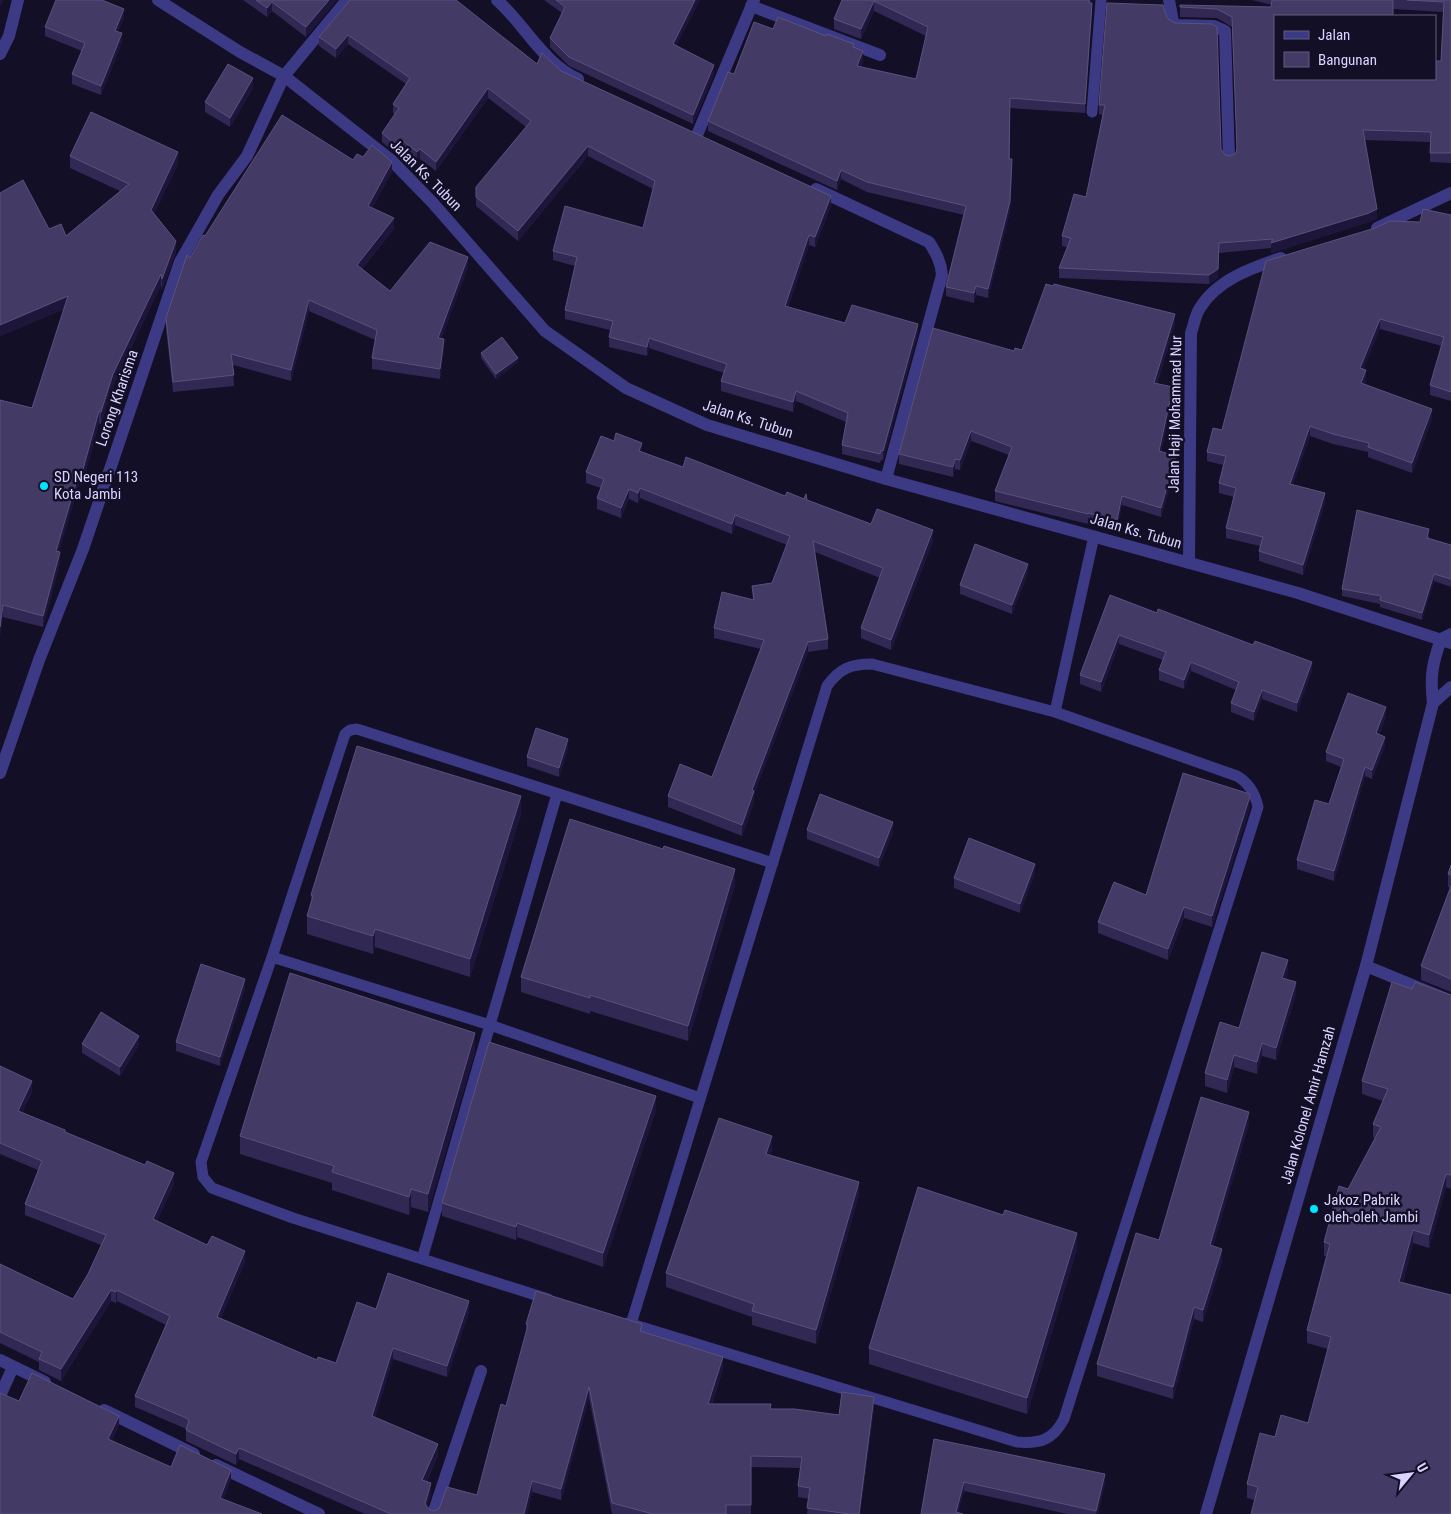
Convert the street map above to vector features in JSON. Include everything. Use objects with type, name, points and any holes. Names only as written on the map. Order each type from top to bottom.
[{"type":"street","points":[[0,54],[9,36],[18,0]]},
{"type":"street","name":"Jalan Ks. Tubun","points":[[158,0],[240,52],[284,76],[391,160],[432,202],[545,331],[626,388],[707,425],[886,479],[1298,593],[1448,638]]},
{"type":"street","name":"Lorong Kharisma","points":[[0,773],[39,660],[83,549],[180,262],[218,195],[247,156],[284,76],[346,0]]},
{"type":"street","points":[[497,0],[510,11],[564,73],[591,86]]},
{"type":"street","points":[[1169,0],[1173,22],[1176,25],[1214,26],[1225,31],[1229,158]]},
{"type":"street","points":[[697,135],[753,3],[880,55]]},
{"type":"street","points":[[802,183],[929,242],[938,255],[941,264],[942,275],[886,479]]},
{"type":"street","points":[[1362,233],[1451,193]]},
{"type":"street","name":"Jalan Haji Mohammad Nur","points":[[1189,563],[1191,333],[1199,309],[1213,291],[1249,268],[1296,254]]},
{"type":"street","name":"Jalan Kolonel Amir Hamzah","points":[[1206,1514],[1366,966],[1433,703],[1430,681],[1432,664],[1448,638]]},
{"type":"street","points":[[1433,703],[1451,687]]},
{"type":"street","points":[[1366,966],[1451,1002]]},
{"type":"street","points":[[0,1360],[58,1389]]},
{"type":"street","points":[[0,1396],[14,1367]]},
{"type":"street","points":[[433,1514],[481,1371]]},
{"type":"street","points":[[94,1406],[319,1514]]},
{"type":"lane","points":[[1092,112],[1101,0]]},
{"type":"lane","points":[[1055,712],[1094,536]]},
{"type":"lane","points":[[854,664],[872,664],[1055,712],[1237,776],[1246,781],[1251,788],[1256,797],[1258,807],[1064,1419],[1057,1431],[1045,1439],[1032,1443],[1017,1442],[626,1323],[700,1098],[827,686],[844,669],[854,664]]},
{"type":"lane","points":[[555,1300],[293,1218],[212,1188],[203,1177],[201,1162],[272,956],[345,734],[350,730],[357,729],[773,863]]},
{"type":"lane","points":[[422,1259],[557,794]]},
{"type":"lane","points":[[272,956],[490,1025],[700,1098]]},
{"type":"building","points":[[56,0],[102,0],[124,9],[115,31],[122,33],[101,86],[72,74],[85,43],[45,27]]},
{"type":"building","points":[[256,0],[329,0],[306,27],[272,2],[267,8]]},
{"type":"building","points":[[350,0],[456,0],[537,64],[542,53],[561,71],[831,196],[815,237],[809,235],[785,306],[845,323],[852,305],[918,324],[883,451],[881,450],[880,454],[842,445],[848,413],[796,391],[793,402],[721,381],[727,364],[649,338],[647,347],[609,337],[613,321],[565,310],[577,257],[553,251],[565,206],[643,228],[655,181],[588,146],[518,231],[476,197],[476,187],[531,121],[488,88],[436,162],[420,149],[417,152],[403,141],[400,148],[382,133],[399,108],[393,104],[410,78],[348,35],[336,49],[319,37]]},
{"type":"building","points":[[556,0],[695,0],[673,44],[714,65],[693,115],[569,57],[550,38],[565,7]]},
{"type":"building","points":[[842,0],[1089,0],[1089,3],[1092,3],[1085,104],[1010,98],[1009,159],[1012,159],[1010,201],[988,289],[976,286],[974,293],[946,287],[966,206],[867,182],[841,170],[837,181],[708,121],[728,72],[734,74],[754,22],[773,29],[778,17],[826,36],[827,34],[854,44],[853,47],[863,51],[857,66],[916,79],[928,27],[874,1],[861,29],[834,19]]},
{"type":"building","points":[[1272,0],[1393,0],[1393,15],[1274,15],[1274,80],[1436,80],[1436,61],[1441,61],[1444,2],[1407,0],[1451,0],[1451,153],[1430,153],[1431,132],[1363,130],[1377,209],[1271,243],[1273,239],[1219,243],[1218,269],[1209,275],[1059,268],[1071,238],[1062,236],[1074,194],[1086,197],[1105,105],[1099,105],[1107,3],[1163,5],[1167,18],[1175,23],[1212,24],[1217,27],[1221,149],[1225,155],[1230,156],[1236,153],[1237,148],[1232,17],[1217,9],[1180,7],[1180,5],[1271,7]]},
{"type":"building","points":[[228,64],[253,78],[230,118],[205,102]]},
{"type":"building","points":[[91,112],[178,152],[151,210],[176,241],[162,279],[161,274],[113,374],[101,412],[99,411],[82,473],[79,473],[56,551],[60,552],[43,616],[3,605],[0,627],[0,400],[32,408],[68,296],[0,325],[0,193],[23,180],[49,229],[61,224],[66,236],[129,184],[70,156]]},
{"type":"building","points":[[282,115],[353,160],[357,154],[363,157],[372,145],[392,162],[368,206],[394,218],[357,265],[390,291],[430,242],[468,257],[438,338],[444,339],[440,369],[372,358],[377,330],[309,300],[291,370],[231,354],[234,375],[173,382],[166,318],[187,255],[190,258],[203,235],[205,236]]},
{"type":"building","points":[[1423,209],[1451,215],[1451,392],[1430,385],[1444,337],[1380,319],[1360,368],[1366,370],[1361,383],[1432,409],[1412,463],[1368,447],[1369,443],[1310,426],[1290,484],[1325,493],[1303,565],[1259,551],[1263,537],[1226,528],[1236,488],[1219,483],[1226,456],[1207,452],[1213,428],[1222,430],[1266,261],[1375,228],[1390,221],[1420,222]]},
{"type":"building","points":[[1046,284],[1053,286],[1054,284],[1175,314],[1154,383],[1173,387],[1159,451],[1176,456],[1161,508],[1122,496],[1117,520],[995,491],[1012,447],[971,431],[960,460],[955,459],[953,467],[899,454],[933,328],[1014,351],[1015,348],[1022,350]]},
{"type":"building","points":[[502,337],[518,358],[496,374],[481,353]]},
{"type":"building","points":[[616,433],[642,443],[639,451],[683,467],[686,457],[785,496],[787,492],[804,499],[806,494],[807,500],[871,524],[877,509],[933,530],[891,640],[861,628],[883,568],[813,541],[828,639],[808,642],[752,790],[754,791],[742,825],[668,796],[680,764],[712,777],[764,640],[714,628],[722,592],[754,600],[752,586],[772,583],[790,536],[735,515],[732,524],[640,488],[638,493],[629,489],[621,508],[597,498],[604,479],[586,472],[601,436],[614,441]]},
{"type":"building","points":[[1357,510],[1429,529],[1427,538],[1451,545],[1451,579],[1434,574],[1422,613],[1380,600],[1381,596],[1342,589]]},
{"type":"building","points":[[975,544],[1028,564],[1012,605],[960,585]]},
{"type":"building","points":[[1110,595],[1157,613],[1158,609],[1253,645],[1255,641],[1312,662],[1297,703],[1262,690],[1254,712],[1231,703],[1239,682],[1191,662],[1184,680],[1159,670],[1166,652],[1119,635],[1101,682],[1080,675]]},
{"type":"building","points":[[1348,693],[1386,707],[1376,733],[1385,737],[1372,770],[1365,767],[1334,871],[1297,860],[1315,800],[1329,804],[1344,759],[1326,752]]},
{"type":"building","points":[[536,728],[568,739],[559,768],[527,757]]},
{"type":"building","points":[[357,746],[521,796],[470,959],[375,929],[373,936],[307,916],[313,896],[311,895]]},
{"type":"building","points":[[1183,773],[1250,794],[1250,796],[1212,916],[1184,907],[1168,949],[1098,922],[1114,882],[1146,895]]},
{"type":"building","points":[[820,794],[893,822],[879,858],[807,830]]},
{"type":"building","points":[[570,819],[663,849],[664,846],[735,869],[688,1026],[590,995],[590,998],[521,977]]},
{"type":"building","points":[[969,838],[1035,864],[1020,904],[954,878]]},
{"type":"building","points":[[1451,886],[1451,979],[1421,966]]},
{"type":"building","points":[[1262,952],[1288,960],[1282,978],[1296,982],[1276,1048],[1262,1043],[1257,1062],[1234,1055],[1227,1080],[1205,1073],[1220,1022],[1239,1028]]},
{"type":"building","points":[[201,964],[245,979],[220,1057],[176,1042]]},
{"type":"building","points":[[290,973],[475,1033],[428,1194],[411,1189],[409,1197],[332,1172],[334,1166],[240,1136]]},
{"type":"building","points":[[1392,982],[1412,989],[1415,982],[1451,995],[1451,1175],[1446,1174],[1429,1235],[1413,1230],[1399,1282],[1451,1295],[1451,1514],[1251,1514],[1258,1487],[1247,1484],[1260,1433],[1275,1437],[1281,1415],[1308,1423],[1331,1337],[1307,1330],[1330,1244],[1324,1242],[1339,1186],[1348,1189],[1381,1127],[1373,1124],[1388,1089],[1362,1081]]},
{"type":"building","points":[[101,1012],[139,1036],[120,1067],[82,1044]]},
{"type":"building","points":[[489,1042],[656,1096],[603,1253],[517,1223],[516,1227],[442,1203]]},
{"type":"building","points":[[0,1066],[32,1081],[18,1111],[145,1165],[147,1161],[174,1173],[153,1219],[207,1245],[212,1236],[245,1251],[217,1317],[317,1360],[318,1357],[336,1363],[357,1302],[376,1309],[388,1273],[469,1301],[447,1366],[393,1348],[372,1416],[438,1444],[422,1480],[431,1483],[425,1504],[430,1510],[439,1509],[447,1487],[477,1495],[501,1404],[506,1406],[536,1291],[642,1324],[640,1331],[723,1357],[708,1404],[771,1404],[770,1409],[795,1409],[839,1415],[842,1392],[874,1397],[859,1514],[807,1508],[810,1488],[798,1486],[802,1457],[751,1456],[751,1505],[726,1505],[726,1514],[653,1514],[612,1503],[589,1387],[561,1489],[532,1481],[524,1514],[391,1514],[239,1448],[236,1454],[186,1430],[189,1420],[184,1417],[135,1396],[170,1316],[117,1290],[116,1292],[111,1290],[61,1369],[39,1359],[42,1352],[0,1332],[0,1264],[73,1299],[88,1274],[106,1235],[25,1204],[42,1161],[0,1143]]},
{"type":"building","points":[[1201,1097],[1249,1112],[1210,1245],[1222,1249],[1203,1310],[1194,1307],[1173,1387],[1097,1364],[1136,1233],[1159,1240]]},
{"type":"building","points":[[719,1118],[772,1136],[766,1154],[859,1182],[816,1330],[752,1311],[754,1304],[666,1273]]},
{"type":"building","points":[[918,1187],[1003,1215],[1005,1210],[1077,1233],[1027,1398],[869,1348]]},
{"type":"building","points":[[32,1373],[119,1416],[108,1439],[171,1467],[180,1445],[231,1470],[220,1498],[262,1514],[0,1514],[0,1393],[19,1401]]},
{"type":"building","points":[[934,1439],[1105,1474],[1096,1511],[964,1482],[956,1512],[963,1514],[921,1514]]},
{"type":"place","name":"SD Negeri 113 Kota Jambi","points":[[44,486]]},
{"type":"place","name":"Jakoz Pabrik oleh-oleh Jambi","points":[[1314,1209]]}]
